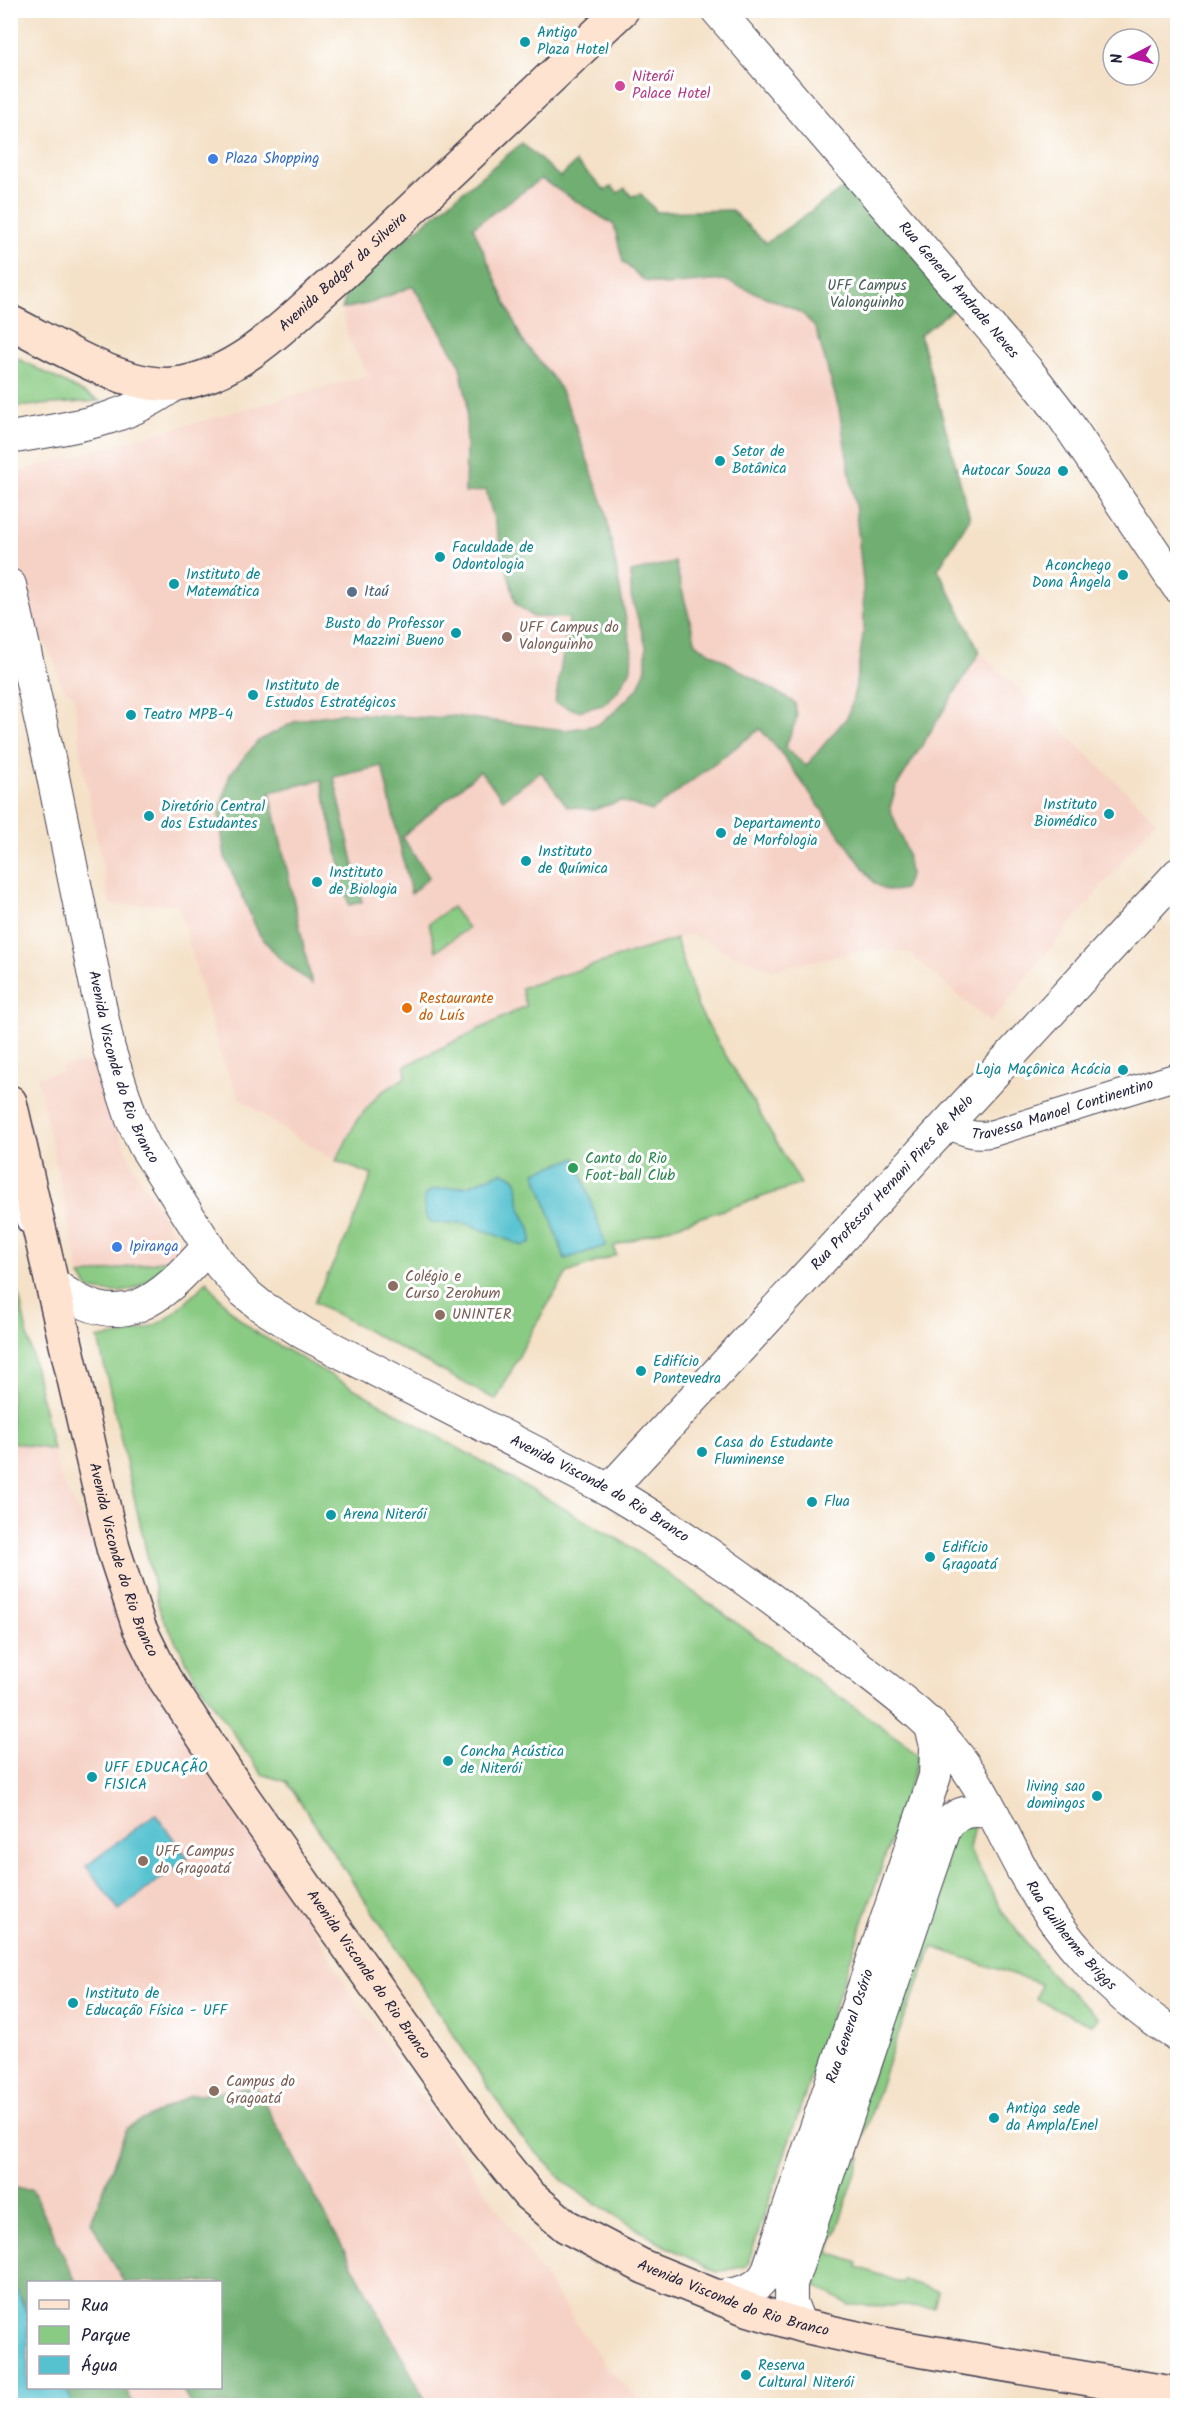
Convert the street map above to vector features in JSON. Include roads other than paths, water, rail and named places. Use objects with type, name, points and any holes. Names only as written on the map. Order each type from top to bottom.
[{"type":"main road","name":"Avenida Badger da Silveira","points":[[10,322],[121,376],[145,383],[175,384],[206,376],[235,361],[290,322],[621,10]]},
{"type":"main road","name":"Avenida Visconde do Rio Branco","points":[[10,1102],[84,1431],[126,1592],[139,1627],[164,1678],[202,1737],[476,2128],[528,2194],[566,2226],[651,2271],[717,2297],[800,2325],[894,2346],[1178,2394]]},
{"type":"street","name":"Rua General Andrade Neves","points":[[717,10],[1028,370],[1062,415],[1178,587]]},
{"type":"street","points":[[10,438],[120,416],[155,399],[175,384]]},
{"type":"street","name":"Avenida Visconde do Rio Branco","points":[[10,585],[51,767],[109,1049],[132,1120],[145,1146],[220,1266],[244,1292],[261,1306],[305,1334],[609,1490],[657,1518],[723,1564],[805,1624],[930,1723],[974,1778],[993,1813]]},
{"type":"street","name":"Rua Professor Hernani Pires de Melo","points":[[609,1490],[1178,874]]},
{"type":"street","name":"Travessa Manoel Continentino","points":[[946,1124],[967,1134],[980,1136],[990,1134],[1178,1076]]},
{"type":"street","points":[[10,1191],[50,1275],[71,1298],[92,1308],[112,1310],[129,1308],[149,1301],[166,1290],[208,1247]]},
{"type":"street","name":"Rua General Osório","points":[[717,2297],[758,2286],[767,2273],[935,1776],[936,1746],[930,1723]]},
{"type":"street","name":"Rua General Osório","points":[[800,2325],[790,2302],[791,2284],[945,1829],[949,1821],[965,1811],[993,1813]]},
{"type":"street","name":"Rua Guilherme Briggs","points":[[993,1813],[1025,1875],[1073,1946],[1126,1998],[1178,2036]]},
{"type":"water","points":[[576,1158],[606,1246],[565,1259],[535,1172]]},
{"type":"water","points":[[502,1172],[517,1181],[520,1206],[529,1227],[531,1242],[523,1246],[466,1223],[432,1223],[427,1217],[424,1207],[425,1196],[432,1190],[468,1186]]},
{"type":"water","points":[[155,1814],[188,1858],[119,1910],[86,1866]]},
{"type":"water","points":[[11,2278],[27,2313],[27,2389],[66,2389],[74,2405],[11,2405]]},
{"type":"place","name":"Antigo Plaza Hotel","points":[[525,42]]},
{"type":"place","name":"Niterói Palace Hotel","points":[[620,86]]},
{"type":"place","name":"Plaza Shopping","points":[[213,159]]},
{"type":"place","name":"Setor de Botânica","points":[[720,461]]},
{"type":"place","name":"Autocar Souza","points":[[1063,471]]},
{"type":"place","name":"Faculdade de Odontologia","points":[[440,557]]},
{"type":"place","name":"Aconchego Dona Ângela","points":[[1123,575]]},
{"type":"place","name":"Instituto de Matemática","points":[[174,584]]},
{"type":"place","name":"Itaú","points":[[352,592]]},
{"type":"place","name":"Busto do Professor Mazzini Bueno","points":[[456,633]]},
{"type":"place","name":"UFF Campus do Valonguinho","points":[[507,637]]},
{"type":"place","name":"Instituto de Estudos Estratégicos","points":[[253,695]]},
{"type":"place","name":"Teatro MPB-4","points":[[131,715]]},
{"type":"place","name":"Instituto Biomédico","points":[[1109,814]]},
{"type":"place","name":"Diretório Central dos Estudantes","points":[[149,816]]},
{"type":"place","name":"Departamento de Morfologia","points":[[721,833]]},
{"type":"place","name":"Instituto de Química","points":[[526,861]]},
{"type":"place","name":"Instituto de Biologia","points":[[317,882]]},
{"type":"place","name":"Restaurante do Luís","points":[[407,1008]]},
{"type":"place","name":"Loja Maçônica Acácia","points":[[1123,1070]]},
{"type":"place","name":"Canto do Rio Foot-ball Club","points":[[573,1168]]},
{"type":"place","name":"Ipiranga","points":[[117,1247]]},
{"type":"place","name":"Colégio e Curso Zerohum","points":[[393,1286]]},
{"type":"place","name":"UNINTER","points":[[440,1315]]},
{"type":"place","name":"Edifício Pontevedra","points":[[641,1371]]},
{"type":"place","name":"Casa do Estudante Fluminense","points":[[702,1452]]},
{"type":"place","name":"Flua","points":[[812,1502]]},
{"type":"place","name":"Arena Niterói","points":[[331,1515]]},
{"type":"place","name":"Edifício Gragoatá","points":[[930,1557]]},
{"type":"place","name":"Concha Acústica de Niterói","points":[[448,1761]]},
{"type":"place","name":"UFF EDUCAÇÃO FISICA","points":[[92,1777]]},
{"type":"place","name":"living sao domingos","points":[[1097,1796]]},
{"type":"place","name":"UFF Campus do Gragoatá","points":[[143,1861]]},
{"type":"place","name":"Instituto de Educação Física - UFF","points":[[73,2003]]},
{"type":"place","name":"Campus do Gragoatá","points":[[214,2091]]},
{"type":"place","name":"Antiga sede da Ampla/Enel","points":[[994,2118]]},
{"type":"place","name":"Reserva Cultural Niterói","points":[[746,2375]]},
{"type":"park label","name":"UFF Campus Valonguinho","points":[[867,294]]}]
